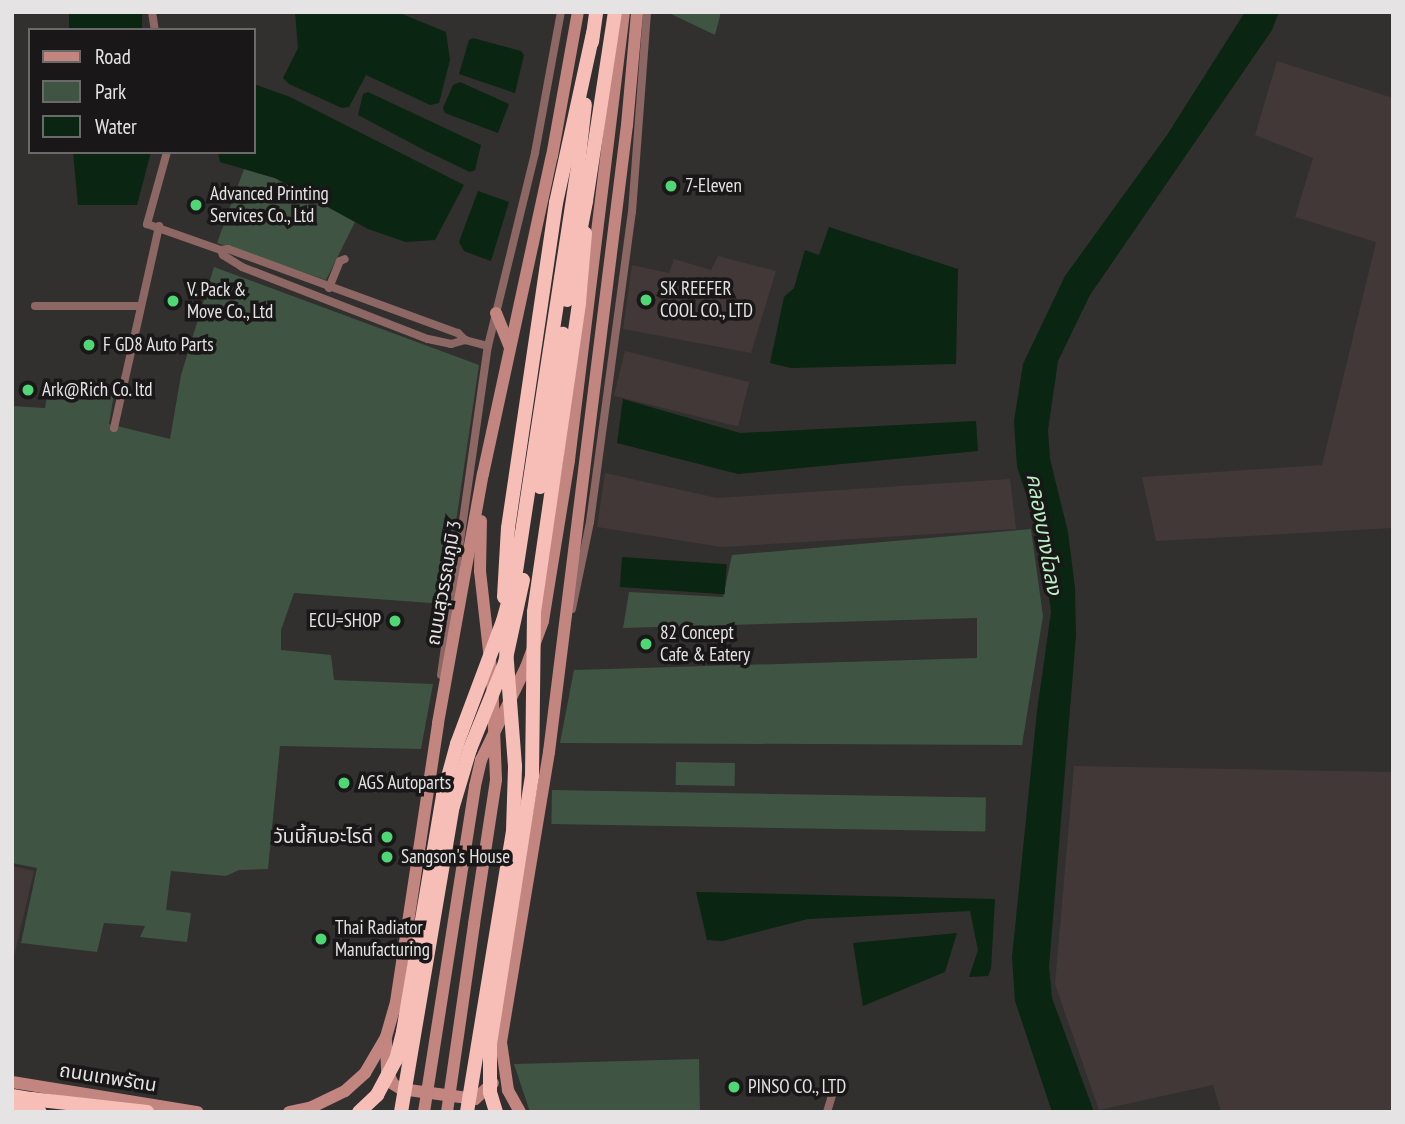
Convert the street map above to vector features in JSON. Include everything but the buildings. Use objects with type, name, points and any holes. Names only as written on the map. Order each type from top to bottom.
[{"type":"highway","points":[[359,1112],[377,1095],[396,1060],[443,795],[457,744],[499,631],[515,578],[578,166],[596,12]]},
{"type":"highway","points":[[401,1112],[453,806],[470,750],[505,663],[516,619],[552,420],[572,263],[586,201],[615,12]]},
{"type":"highway","points":[[467,1112],[514,810],[514,753],[504,627],[508,528],[556,203],[593,33]]},
{"type":"highway","points":[[496,1112],[490,1092],[490,1044],[531,788],[534,612],[579,302],[586,201]]},
{"type":"highway","points":[[12,1096],[29,1105],[105,1112]]},
{"type":"highway","points":[[12,1108],[29,1105],[146,1112]]},
{"type":"highway","points":[[12,1108],[40,1112]]},
{"type":"main road","name":"ถนนสุวรรณภูมิ 3","points":[[289,1112],[329,1100],[345,1091],[365,1073],[386,1037],[398,988],[438,723],[483,474],[552,156],[578,12]]},
{"type":"main road","points":[[424,1112],[481,760],[526,667],[543,621],[569,460],[624,12]]},
{"type":"main road","points":[[386,1037],[387,1071],[393,1084],[401,1089],[460,1100],[475,1099],[489,1089],[500,1056],[543,792],[623,164],[637,12]]},
{"type":"main road","points":[[496,313],[510,347]]},
{"type":"main road","points":[[446,1112],[496,780],[492,678],[480,572],[483,474]]},
{"type":"main road","points":[[500,1056],[508,1090],[520,1112]]},
{"type":"main road","name":"ถนนเทพรัตน","points":[[12,1083],[198,1112]]},
{"type":"street","points":[[438,723],[443,660],[488,346],[535,153],[561,12]]},
{"type":"street","points":[[554,699],[590,522],[612,374],[638,155],[647,12]]},
{"type":"street","points":[[166,154],[147,224],[221,250],[228,249],[458,333],[465,340],[488,346]]},
{"type":"street","points":[[114,428],[159,226]]},
{"type":"street","points":[[221,250],[223,255],[242,267],[428,339],[451,344],[465,340]]},
{"type":"street","points":[[329,288],[340,260],[345,259]]},
{"type":"street","points":[[35,306],[140,306]]},
{"type":"street","points":[[827,1112],[833,1092]]},
{"type":"shaded area","points":[[1277,61],[1393,98],[1393,528],[1156,541],[1142,477],[1322,465],[1376,242],[1295,217],[1313,158],[1255,135]]},
{"type":"shaded area","points":[[718,256],[776,271],[751,353],[623,329],[632,265],[669,273],[674,259],[711,270]]},
{"type":"shaded area","points":[[625,351],[749,382],[738,427],[614,396]]},
{"type":"shaded area","points":[[605,473],[717,498],[1010,479],[1016,529],[721,547],[597,527]]},
{"type":"shaded area","points":[[1074,766],[1393,772],[1393,1112],[1221,1112],[1213,1085],[1099,1110],[1055,984]]},
{"type":"shaded area","points":[[12,866],[34,871],[12,965]]},
{"type":"green space","points":[[667,12],[721,12],[715,35]]},
{"type":"green space","points":[[244,169],[275,178],[355,222],[326,280],[217,243]]},
{"type":"green space","points":[[214,267],[479,365],[444,604],[294,593],[281,630],[281,650],[331,655],[334,680],[433,684],[421,749],[280,746],[268,869],[239,870],[226,876],[171,871],[166,910],[191,913],[187,942],[140,937],[145,926],[104,923],[97,952],[21,943],[37,868],[12,863],[12,406],[45,408],[49,385],[114,394],[109,424],[170,439],[181,375]]},
{"type":"green space","points":[[1031,529],[1043,616],[1022,745],[560,743],[574,670],[977,658],[977,618],[623,628],[629,592],[723,597],[732,555]]},
{"type":"green space","points":[[676,762],[735,763],[735,786],[676,785]]},
{"type":"green space","points":[[552,790],[986,798],[985,832],[551,824]]},
{"type":"green space","points":[[699,1059],[700,1112],[530,1112],[514,1064]]},
{"type":"water","points":[[69,12],[142,12],[142,28],[69,28]]},
{"type":"water","points":[[295,12],[397,12],[446,32],[450,60],[439,103],[430,105],[366,75],[349,107],[342,108],[289,84],[283,78],[298,48]]},
{"type":"water","name":"คลองบางโฉลง","points":[[1245,12],[1279,12],[1272,30],[1090,295],[1058,361],[1048,430],[1050,459],[1068,532],[1075,588],[1076,636],[1049,967],[1052,998],[1094,1112],[1052,1112],[1015,1001],[1012,957],[1037,711],[1051,612],[1041,538],[1017,467],[1014,421],[1023,364],[1065,276],[1167,135]]},
{"type":"water","points":[[473,38],[521,51],[524,55],[515,93],[459,74],[469,40]]},
{"type":"water","points":[[460,82],[509,104],[498,133],[445,113],[443,108],[453,85]]},
{"type":"water","points":[[256,85],[290,97],[464,185],[435,240],[406,242],[368,229],[275,178],[220,162],[218,154],[256,154]]},
{"type":"water","points":[[368,92],[481,145],[475,170],[470,172],[358,115],[363,94]]},
{"type":"water","points":[[73,154],[150,154],[137,205],[78,205]]},
{"type":"water","points":[[478,191],[509,202],[491,261],[464,251],[459,242]]},
{"type":"water","points":[[829,227],[958,269],[956,364],[791,368],[770,363],[784,297],[794,288],[805,250],[819,255]]},
{"type":"water","points":[[623,399],[740,433],[976,421],[978,451],[738,474],[617,443]]},
{"type":"water","points":[[622,557],[727,564],[725,594],[620,587]]},
{"type":"water","points":[[696,892],[995,899],[991,969],[988,976],[969,977],[978,950],[970,911],[808,919],[722,941],[707,940]]},
{"type":"water","points":[[957,933],[945,972],[863,1006],[853,943]]},
{"type":"place","name":"7-Eleven","points":[[671,186]]},
{"type":"place","name":"Advanced Printing Services Co., Ltd","points":[[196,205]]},
{"type":"place","name":"SK REEFER COOL CO., LTD","points":[[646,300]]},
{"type":"place","name":"V. Pack & Move Co., Ltd","points":[[173,301]]},
{"type":"place","name":"F GD8 Auto Parts","points":[[89,345]]},
{"type":"place","name":"Ark@Rich Co. ltd","points":[[28,390]]},
{"type":"place","name":"ECU=SHOP","points":[[395,621]]},
{"type":"place","name":"82 Concept Cafe & Eatery","points":[[646,644]]},
{"type":"place","name":"AGS Autoparts","points":[[344,783]]},
{"type":"place","name":"วันนี้กินอะไรดี","points":[[387,837]]},
{"type":"place","name":"Sangson's House","points":[[387,857]]},
{"type":"place","name":"Thai Radiator Manufacturing","points":[[321,939]]},
{"type":"place","name":"PINSO CO., LTD","points":[[734,1087]]}]
